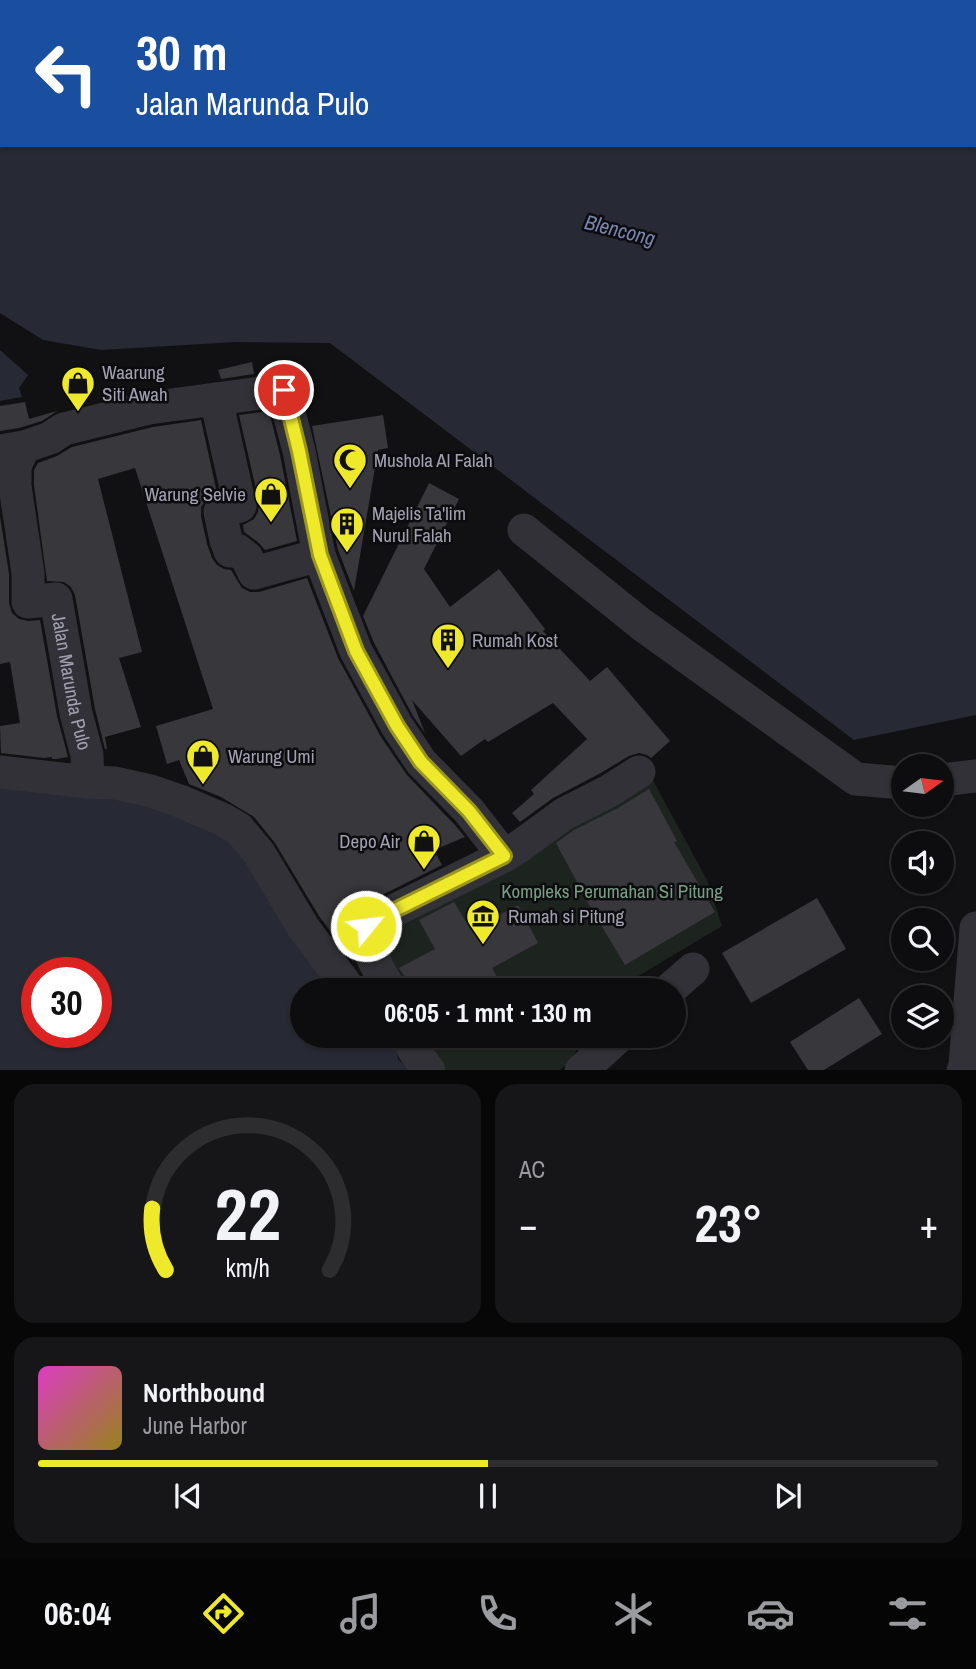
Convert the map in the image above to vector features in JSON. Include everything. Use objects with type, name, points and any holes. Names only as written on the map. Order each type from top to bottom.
[{"type":"street","name":"Jalan Marunda Pulo","points":[[88,782],[87,755],[76,713],[56,599],[28,602],[29,573],[12,449],[50,438],[64,429],[149,408],[284,390],[320,555],[356,651],[397,726],[421,762],[469,811],[504,856]]},
{"type":"street","points":[[216,399],[240,506],[220,512],[230,551],[237,550],[247,558],[254,573],[320,555]]},
{"type":"street","points":[[524,530],[641,624],[856,779],[891,782]]},
{"type":"street","name":"Jalan Marunda Pulo","points":[[0,772],[115,783],[180,801],[223,820],[239,830],[259,853],[303,927],[341,978]]},
{"type":"street","points":[[384,978],[367,945],[367,924],[504,856],[564,814],[639,772]]},
{"type":"street","points":[[954,779],[976,776]]},
{"type":"street","points":[[963,1070],[972,1019],[976,928]]},
{"type":"street","points":[[581,1070],[606,1048]]},
{"type":"green space","name":"Kompleks Perumahan Si Pitung","points":[[649,773],[707,880],[722,926],[635,978],[392,978],[371,929]]},
{"type":"green space","points":[[426,1048],[578,1048],[570,1062],[559,1070],[442,1070]]},
{"type":"water","name":"Blencong","points":[[0,147],[976,147],[976,715],[854,740],[330,343],[235,342],[101,350],[43,340],[0,313]]},
{"type":"water","points":[[0,350],[28,375],[19,388],[22,397],[0,401]]},
{"type":"water","points":[[0,779],[122,792],[233,829],[336,978],[290,978],[290,1048],[394,1048],[398,1059],[410,1070],[0,1070]]},
{"type":"building","points":[[252,362],[254,374],[221,379],[218,370]]},
{"type":"building","points":[[25,402],[29,419],[57,411],[42,421],[0,431],[0,406]]},
{"type":"building","points":[[269,411],[297,541],[265,550],[244,532],[243,525],[254,519],[259,502],[239,415]]},
{"type":"building","points":[[383,415],[388,448],[378,450],[354,591],[338,550],[312,426]]},
{"type":"building","points":[[201,420],[217,493],[207,498],[201,507],[212,558],[217,565],[231,570],[242,588],[250,592],[259,592],[307,578],[338,658],[381,737],[407,775],[465,837],[434,850],[442,865],[351,913],[347,935],[354,963],[319,916],[275,843],[254,817],[221,797],[189,784],[179,760],[167,764],[156,726],[213,709],[135,468],[98,479],[142,652],[119,658],[141,727],[105,737],[107,749],[95,709],[75,595],[71,587],[64,582],[47,581],[34,485],[34,470],[38,463],[72,447],[153,427]]},
{"type":"building","points":[[429,483],[459,499],[424,569],[450,607],[499,569],[545,629],[543,631],[590,681],[607,667],[670,741],[651,758],[639,753],[629,756],[553,798],[520,822],[512,813],[534,794],[531,790],[587,739],[553,703],[488,742],[485,739],[461,756],[412,700],[425,733],[374,643],[363,616]]},
{"type":"building","points":[[0,516],[9,574],[9,603],[12,613],[19,619],[40,620],[57,716],[68,757],[52,759],[1,753],[0,726],[20,723],[10,662],[0,664]]},
{"type":"building","points":[[649,789],[677,841],[674,842],[715,912],[625,965],[556,843],[574,830]]},
{"type":"building","points":[[817,898],[846,949],[751,1003],[722,953]]},
{"type":"building","name":"Rumah si Pitung","points":[[454,902],[471,930],[518,905],[538,943],[492,968],[497,977],[495,978],[406,978],[399,968],[435,949],[419,920]]},
{"type":"building","points":[[859,998],[882,1034],[824,1070],[808,1070],[790,1042]]},
{"type":"place","name":"Waarung Siti Awah","points":[[78,413]]},
{"type":"place","name":"Mushola Al Falah","points":[[350,490]]},
{"type":"place","name":"Warung Selvie","points":[[271,524]]},
{"type":"place","name":"Majelis Ta'lim Nurul Falah","points":[[347,554]]},
{"type":"place","name":"Rumah Kost","points":[[448,670]]},
{"type":"place","name":"Warung Umi","points":[[203,786]]},
{"type":"place","name":"Depo Air","points":[[424,871]]},
{"type":"place","name":"Rumah si Pitung","points":[[483,946]]},
{"type":"route","points":[[284,390],[320,555],[356,651],[397,726],[421,762],[469,811],[504,856],[366,926]]}]
